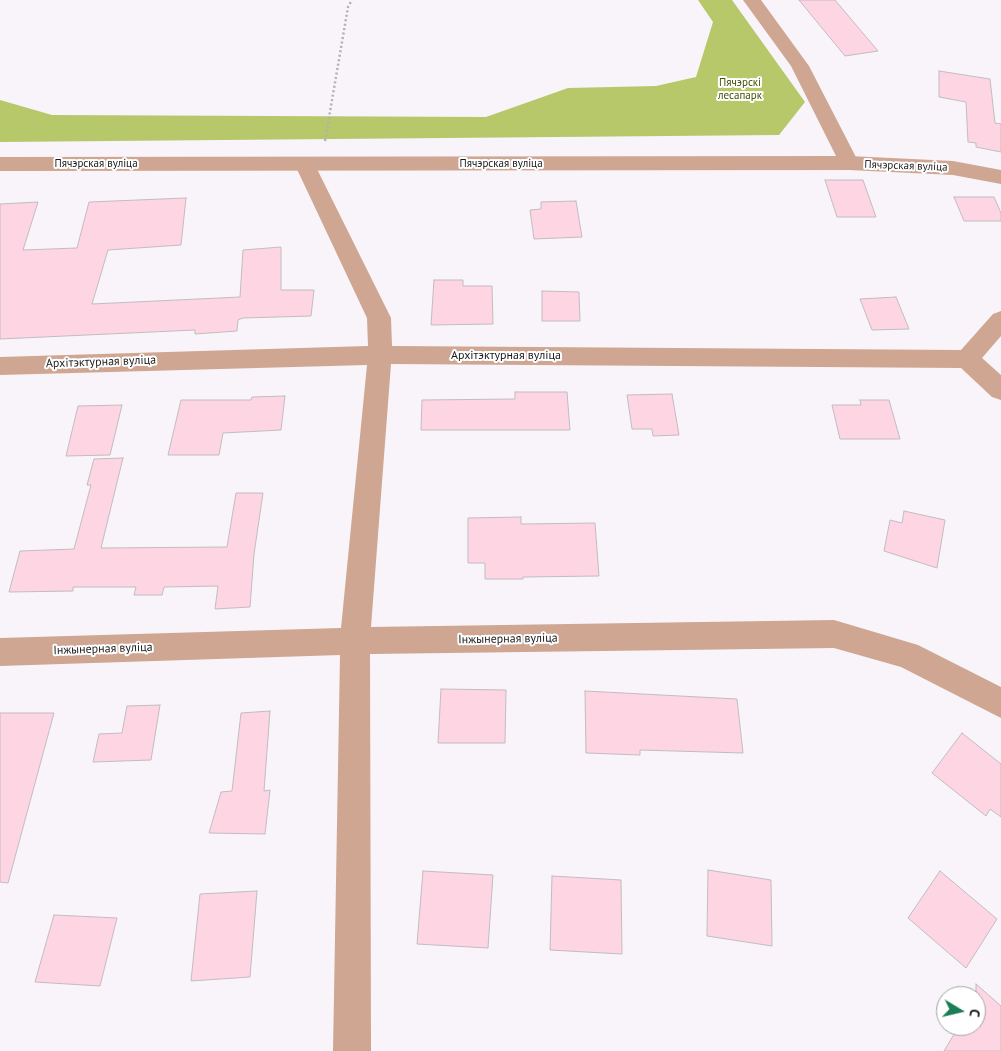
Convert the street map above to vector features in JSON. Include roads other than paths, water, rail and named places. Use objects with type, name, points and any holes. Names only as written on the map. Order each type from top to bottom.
[{"type":"street","points":[[752,0],[800,66],[849,163]]},
{"type":"street","name":"Пячэрская вуліца","points":[[0,164],[849,163],[953,168],[1001,177]]},
{"type":"street","points":[[313,165],[379,318],[380,355],[355,641],[352,1051]]},
{"type":"street","points":[[1001,320],[966,359],[1001,390]]},
{"type":"street","name":"Архітэктурная вуліца","points":[[0,366],[380,355],[966,359]]},
{"type":"street","name":"Інжынерная вуліца","points":[[0,652],[355,641],[834,634],[907,655],[1001,703]]},
{"type":"park label","name":"Пячэрскі лесапарк","points":[[740,89]]}]
